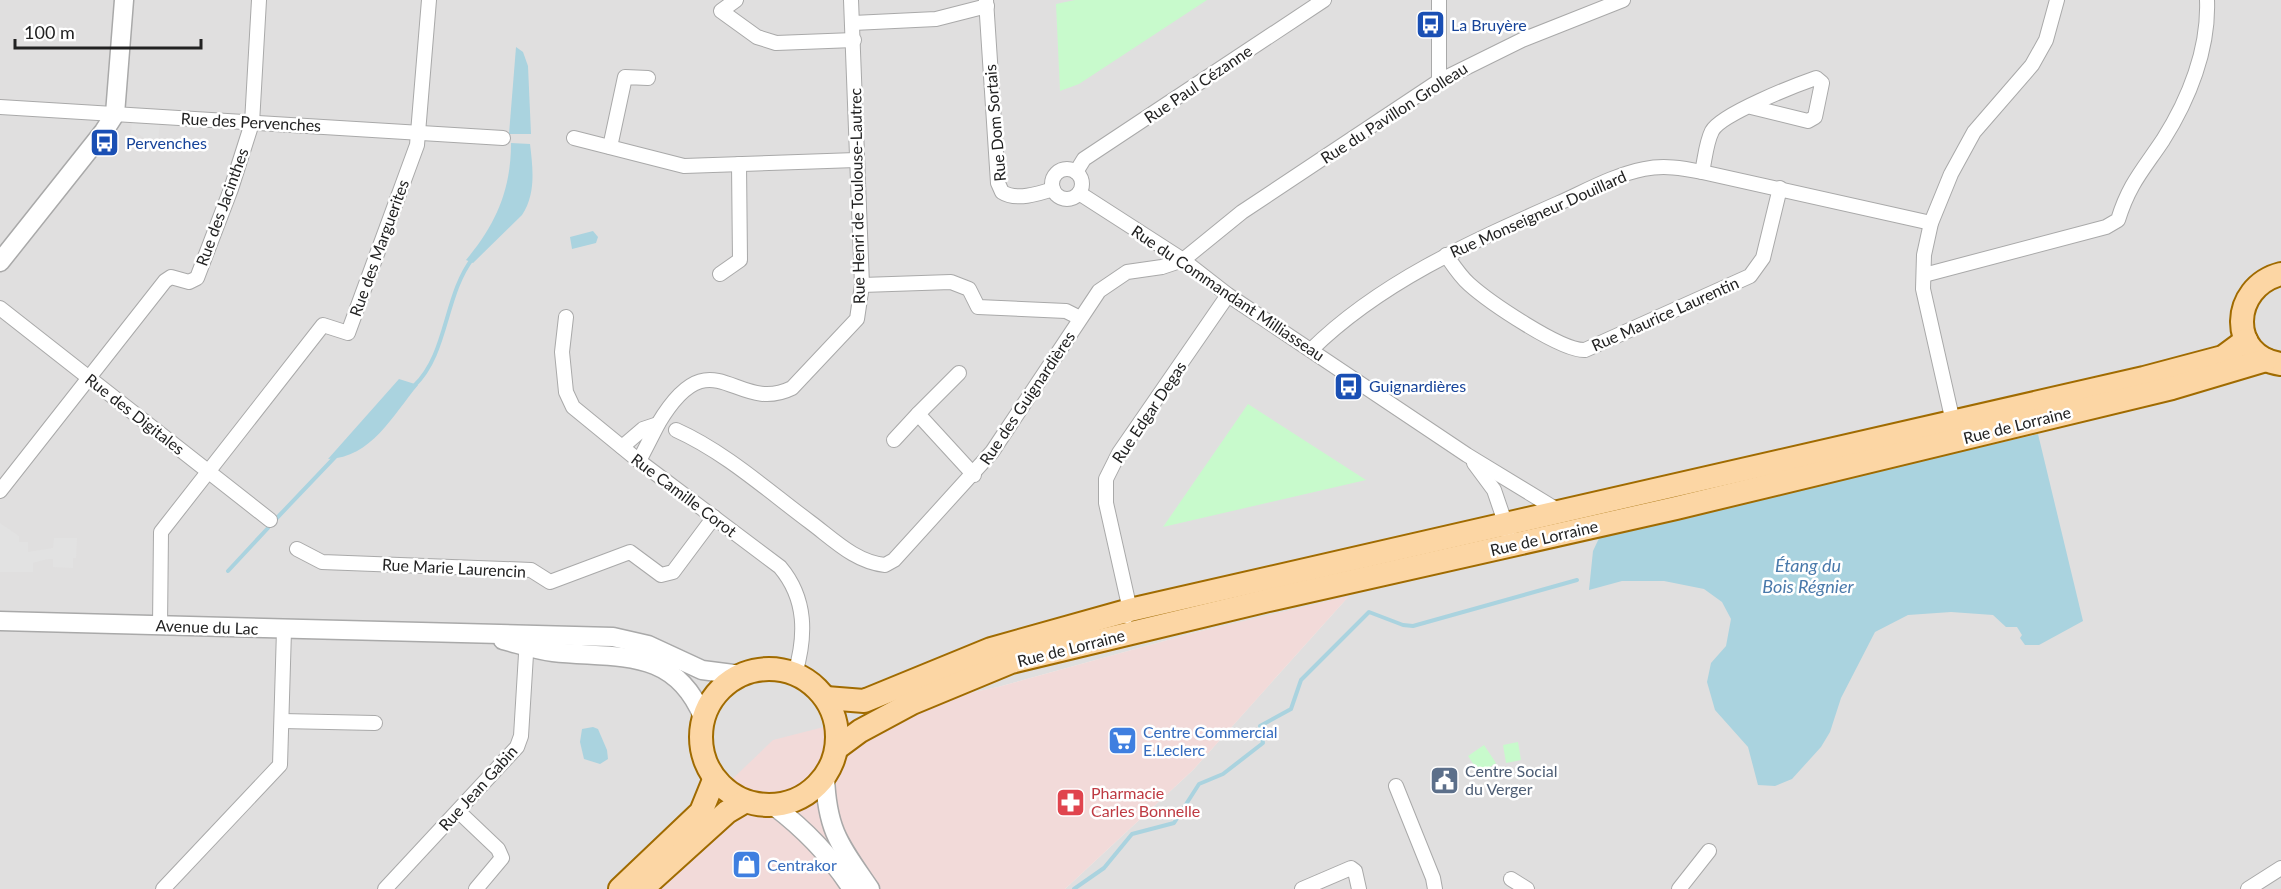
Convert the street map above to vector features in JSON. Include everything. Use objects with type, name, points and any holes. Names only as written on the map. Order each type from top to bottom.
[{"type":"main road","points":[[2273,362],[2254,351],[2246,340],[2242,325],[2242,310],[2247,297],[2257,285],[2269,277],[2281,274]]},
{"type":"main road","name":"Rue de Lorraine","points":[[837,748],[860,731],[912,703],[1011,662],[1510,535],[1559,511],[1953,422],[2223,357],[2246,340]]},
{"type":"main road","name":"Rue de Lorraine","points":[[825,698],[864,700],[991,649],[1130,610],[1871,461],[2273,362]]},
{"type":"main road","points":[[773,668],[795,674],[812,684],[825,698],[833,714],[837,748],[825,777],[811,791],[794,801],[774,806],[744,802],[730,795],[714,780],[704,761],[699,739],[703,717],[713,697],[729,681],[741,675],[750,671],[773,668]]},
{"type":"main road","points":[[620,889],[701,812],[714,780]]},
{"type":"main road","points":[[642,889],[727,812],[744,802]]},
{"type":"street","points":[[0,262],[115,114],[124,0]]},
{"type":"street","points":[[252,123],[258,0]]},
{"type":"street","points":[[419,131],[429,0]]},
{"type":"street","points":[[736,0],[721,11],[757,37],[776,44],[854,40]]},
{"type":"street","name":"Rue Henri de Toulouse-Lautrec","points":[[639,461],[669,407],[694,382],[708,379],[765,395],[779,395],[792,388],[857,319],[861,285],[851,0]]},
{"type":"street","name":"Rue Paul Cézanne","points":[[1076,172],[1084,159],[1324,0]]},
{"type":"street","points":[[1439,0],[1439,81]]},
{"type":"street","name":"Rue du Pavillon Grolleau","points":[[1183,260],[1242,212],[1439,81],[1522,40],[1623,0]]},
{"type":"street","points":[[1871,461],[1882,453],[1944,436],[1953,422],[1923,289],[1924,255],[1931,223],[1951,174],[1974,132],[2032,65],[2046,40],[2057,0]]},
{"type":"street","points":[[1924,275],[2106,227],[2118,220],[2127,191],[2164,138],[2193,81],[2203,44],[2207,0]]},
{"type":"street","points":[[853,23],[936,19],[986,3]]},
{"type":"street","name":"Rue Dom Sortais","points":[[986,3],[998,183],[1002,192],[1012,196],[1037,194],[1053,189]]},
{"type":"street","points":[[609,147],[626,77],[648,78]]},
{"type":"street","points":[[1702,172],[1713,129],[1726,118],[1789,87],[1816,78],[1822,83],[1815,117],[1808,121],[1750,107]]},
{"type":"street","name":"Rue des Pervenches","points":[[0,107],[419,131],[503,138]]},
{"type":"street","name":"Rue des Jacinthes","points":[[89,378],[165,281],[171,277],[189,282],[197,278],[231,189],[252,123]]},
{"type":"street","name":"Rue des Marguerites","points":[[208,472],[323,325],[348,333],[409,167],[419,131]]},
{"type":"street","points":[[574,138],[684,166],[856,160]]},
{"type":"street","points":[[720,274],[740,260],[739,164]]},
{"type":"street","name":"Rue Monseigneur Douillard","points":[[1311,350],[1362,308],[1446,255],[1625,174],[1668,166],[1780,188],[1931,223]]},
{"type":"street","points":[[1067,169],[1076,172],[1082,184],[1078,193],[1067,199],[1059,196],[1053,189],[1053,180],[1058,173],[1067,169]]},
{"type":"street","name":"Rue Maurice Laurentin","points":[[1446,255],[1469,284],[1531,327],[1565,347],[1585,350],[1750,276],[1763,258],[1780,188]]},
{"type":"street","name":"Rue du Commandant Milliasseau","points":[[1078,193],[1183,260],[1228,295],[1467,455],[1559,511]]},
{"type":"street","name":"Rue des Guignardières","points":[[676,430],[696,439],[869,563],[885,565],[894,560],[974,475],[992,452],[1099,291],[1126,272],[1162,267],[1183,260]]},
{"type":"street","points":[[861,285],[951,282],[969,289],[978,307],[1066,311],[1080,318]]},
{"type":"street","name":"Rue Edgar Degas","points":[[1130,610],[1106,503],[1106,479],[1119,453],[1228,295]]},
{"type":"street","name":"Rue des Digitales","points":[[0,308],[270,520]]},
{"type":"street","name":"Rue Camille Corot","points":[[566,317],[562,352],[566,392],[573,407],[639,461],[780,567],[796,592],[804,632],[795,674]]},
{"type":"street","points":[[894,440],[959,373]]},
{"type":"street","points":[[0,491],[89,378]]},
{"type":"street","points":[[918,414],[974,475]]},
{"type":"street","name":"Rue Henri de Toulouse-Lautrec","points":[[622,447],[644,429],[658,424]]},
{"type":"street","points":[[1467,455],[1494,490],[1510,535]]},
{"type":"street","points":[[160,626],[161,532],[208,472]]},
{"type":"street","name":"Rue Marie Laurencin","points":[[297,549],[322,562],[531,570],[550,582],[630,552],[661,575],[673,572],[714,517]]},
{"type":"street","points":[[1011,662],[1027,653],[1111,630],[1122,623],[1130,610]]},
{"type":"street","name":"Avenue du Lac","points":[[0,621],[284,630],[414,631],[526,639],[613,637],[648,645],[702,670],[741,675]]},
{"type":"street","points":[[163,889],[280,765],[284,630]]},
{"type":"street","name":"Avenue du Lac","points":[[526,639],[551,651],[609,655],[663,668],[680,679],[694,696],[703,717]]},
{"type":"street","name":"Rue Jean Gabin","points":[[386,889],[517,747],[521,736],[526,639]]},
{"type":"street","points":[[282,721],[375,723]]},
{"type":"street","points":[[825,777],[826,805],[832,830],[870,889]]},
{"type":"street","points":[[1396,786],[1433,878],[1435,889]]},
{"type":"street","points":[[774,806],[795,821],[843,875],[852,889]]},
{"type":"street","points":[[458,811],[498,849],[502,858],[476,889]]},
{"type":"street","points":[[1680,889],[1709,851]]},
{"type":"street","points":[[1302,889],[1351,868],[1355,871],[1359,889]]},
{"type":"street","points":[[2248,889],[2281,868]]},
{"type":"street","points":[[1510,879],[1527,889]]},
{"type":"shaded area","points":[[0,0],[2281,0],[2281,889],[1065,889],[1193,770],[1348,597],[1193,633],[998,687],[906,706],[618,889],[0,889]]},
{"type":"shaded area","points":[[132,120],[160,122],[158,142],[148,141],[140,135],[131,134]]},
{"type":"shaded area","points":[[0,523],[19,536],[19,542],[28,542],[28,552],[53,548],[54,538],[77,538],[73,568],[53,567],[53,559],[48,559],[33,563],[33,572],[0,572]]},
{"type":"shaded area","points":[[1349,596],[1193,770],[1065,889],[618,889],[773,740],[906,706],[998,687],[1193,633]]},
{"type":"green space","points":[[1075,0],[1207,0],[1079,84],[1060,91],[1056,4]]},
{"type":"green space","points":[[1248,404],[1366,480],[1163,527]]},
{"type":"green space","points":[[1518,742],[1521,760],[1506,763],[1503,745]]},
{"type":"green space","points":[[1484,745],[1496,763],[1480,774],[1468,756]]},
{"type":"water","points":[[516,47],[523,52],[528,66],[531,134],[509,134]]},
{"type":"water","points":[[511,143],[530,144],[532,172],[530,199],[522,215],[473,263],[466,260],[486,233],[505,191]]},
{"type":"water","points":[[593,231],[598,237],[596,243],[572,249],[570,237]]},
{"type":"water","points":[[399,379],[418,385],[380,433],[357,451],[343,457],[328,459]]},
{"type":"water","name":"Étang du Bois Régnier","points":[[2038,434],[2083,621],[2039,645],[2025,645],[2017,627],[2006,627],[1993,615],[1951,612],[1908,615],[1875,632],[1841,698],[1830,732],[1821,747],[1792,779],[1775,786],[1758,785],[1748,747],[1715,710],[1707,682],[1711,663],[1726,646],[1731,619],[1722,602],[1704,589],[1664,581],[1622,581],[1589,590],[1593,551],[1601,534]]},
{"type":"water","points":[[593,727],[598,729],[607,750],[608,759],[600,764],[584,759],[580,742],[582,729]]},
{"type":"waterway","points":[[414,386],[425,373],[433,358],[456,289],[473,258]]},
{"type":"waterway","points":[[275,520],[335,457]]},
{"type":"waterway","points":[[228,571],[268,528]]},
{"type":"waterway","points":[[1074,889],[1104,868],[1132,834],[1174,823],[1199,784],[1223,774],[1263,743],[1260,726],[1291,709],[1301,680],[1369,612],[1403,625],[1413,626],[1577,580]]},
{"type":"place","name":"La Bruyère","points":[[1430,25]]},
{"type":"place","name":"Pervenches","points":[[105,143]]},
{"type":"place","name":"Guignardières","points":[[1348,386]]},
{"type":"place","name":"Centre Commercial E.Leclerc","points":[[1122,741]]},
{"type":"place","name":"Centre Social du Verger","points":[[1444,780]]},
{"type":"place","name":"Pharmacie Carles Bonnelle","points":[[1070,802]]},
{"type":"place","name":"Centrakor","points":[[746,865]]}]
